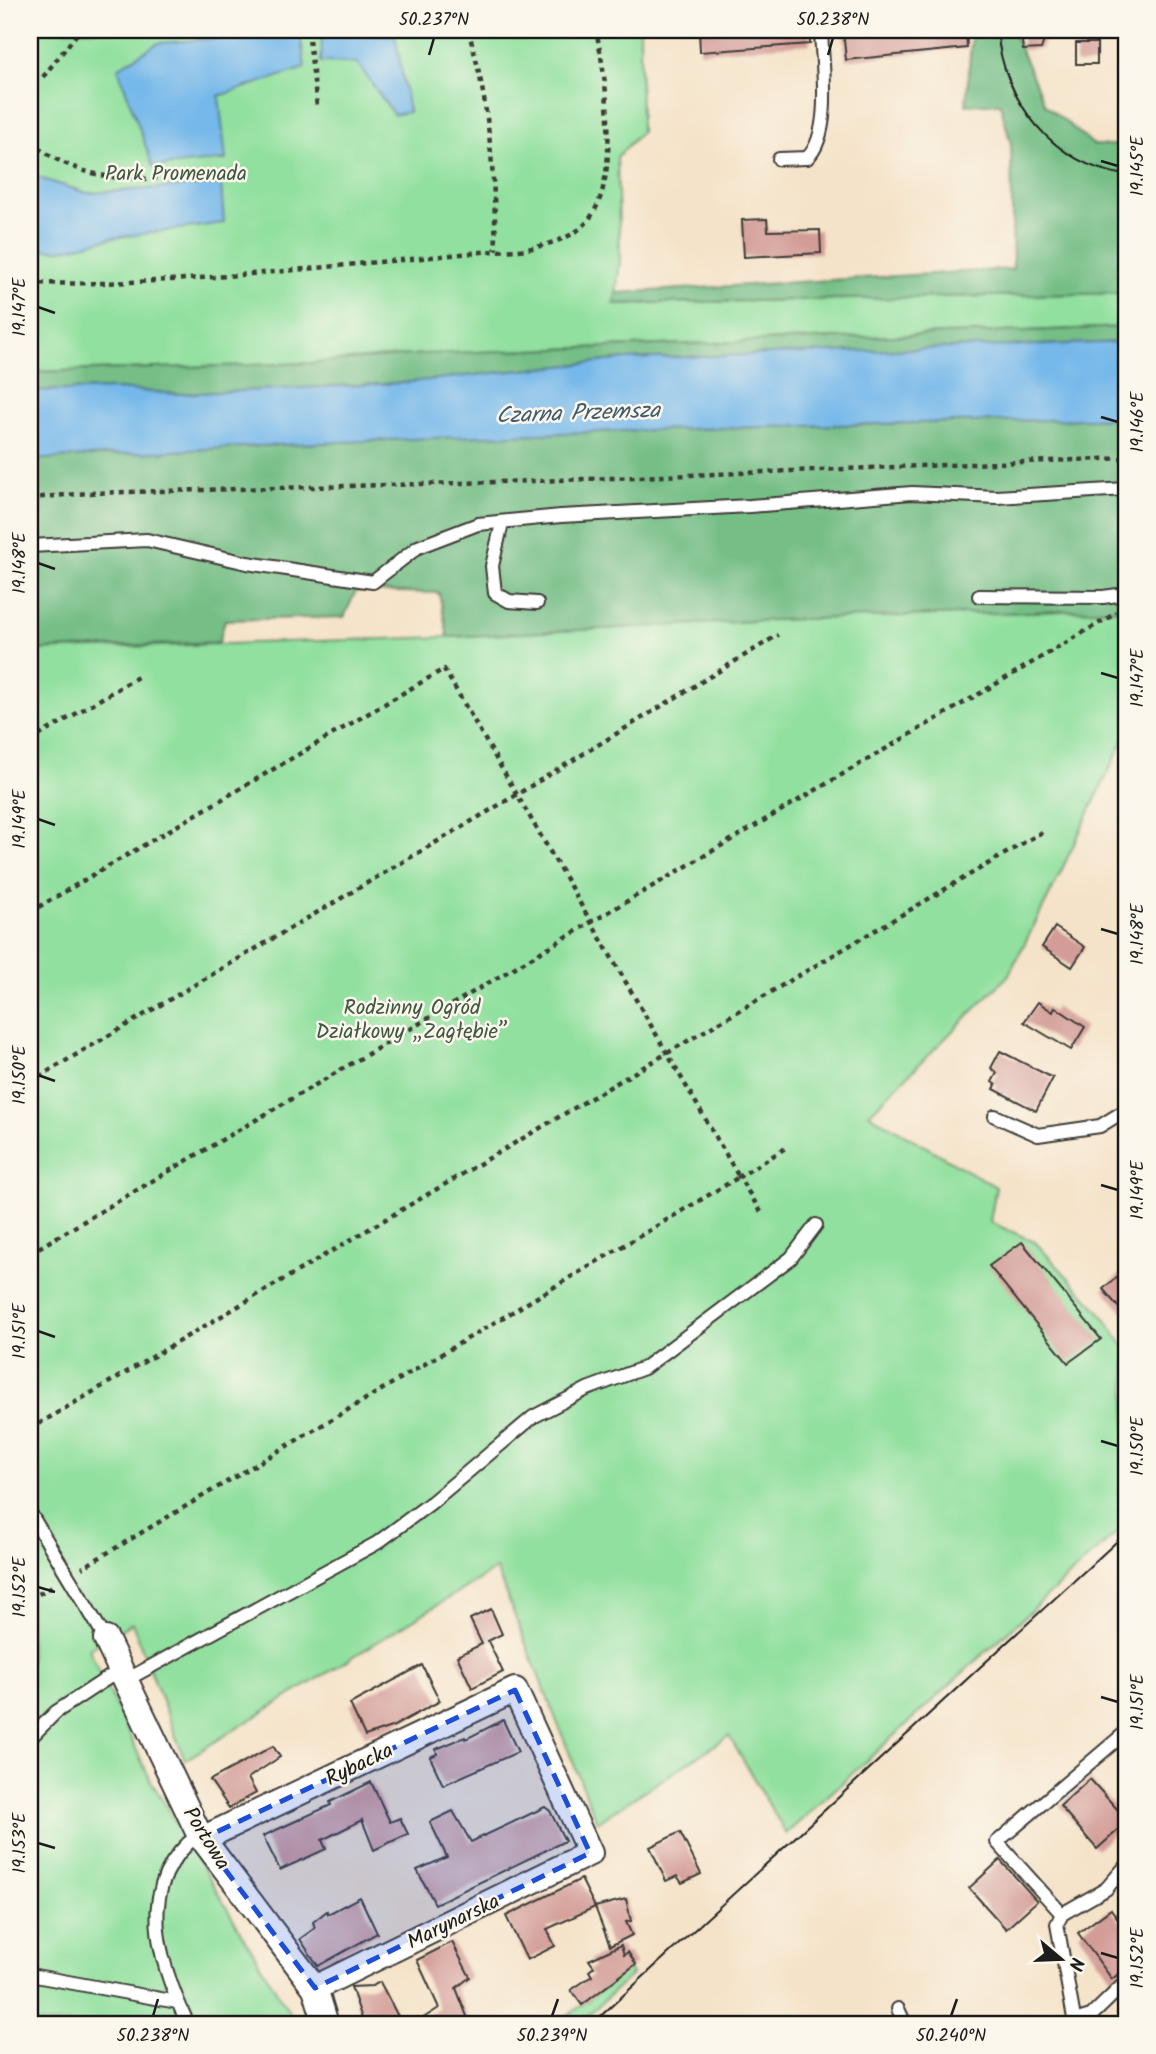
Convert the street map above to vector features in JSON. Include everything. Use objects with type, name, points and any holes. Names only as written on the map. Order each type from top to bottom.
[{"type":"street","name":"Portowa","points":[[106,1639],[201,1836],[315,1988],[326,2024]]},
{"type":"street","name":"Rybacka","points":[[201,1836],[515,1690],[590,1853]]},
{"type":"street","name":"Marynarska","points":[[315,1988],[590,1853]]},
{"type":"lane","points":[[779,159],[807,158],[817,149],[823,113],[821,30]]},
{"type":"lane","points":[[30,545],[148,540],[247,563],[373,582],[418,547],[478,524],[912,493],[997,497],[1126,489]]},
{"type":"lane","points":[[502,523],[492,566],[495,593],[509,601],[537,603]]},
{"type":"lane","points":[[979,596],[1103,597],[1123,594]]},
{"type":"lane","points":[[995,1116],[1038,1135],[1100,1126],[1126,1110]]},
{"type":"lane","points":[[30,1738],[56,1712],[377,1543],[432,1503],[534,1417],[587,1390],[644,1368],[791,1258],[816,1225]]},
{"type":"lane","points":[[30,1513],[106,1639]]},
{"type":"lane","points":[[1062,1914],[998,1842],[1126,1732]]},
{"type":"lane","points":[[188,2024],[166,1976],[158,1940],[158,1902],[171,1862],[185,1844],[201,1836]]},
{"type":"lane","points":[[1126,1866],[1106,1889],[1062,1914],[1057,1924],[1074,2023],[1091,2016],[1126,1982]]},
{"type":"lane","points":[[30,1975],[177,2002]]},
{"type":"lane","points":[[898,2009],[905,2024]]},
{"type":"path","points":[[43,77],[80,30]]},
{"type":"path","points":[[308,30],[317,107]]},
{"type":"path","points":[[468,30],[481,74],[494,164],[496,250]]},
{"type":"path","points":[[30,283],[141,282],[524,249],[573,233],[593,214],[601,188],[609,131],[605,72],[596,30]]},
{"type":"path","points":[[30,142],[58,163],[79,172],[107,178],[186,176],[239,169]]},
{"type":"path","points":[[30,498],[89,493],[535,481],[1126,458]]},
{"type":"path","points":[[30,1253],[1116,615],[1123,594]]},
{"type":"path","points":[[30,1082],[516,795],[778,635]]},
{"type":"path","points":[[30,912],[444,669],[666,1054],[761,1212]]},
{"type":"path","points":[[30,741],[141,675]]},
{"type":"path","points":[[30,1429],[1042,832]]},
{"type":"path","points":[[30,1599],[787,1147]]},
{"type":"highlighted area","points":[[515,1690],[590,1853],[315,1988],[202,1839]]},
{"type":"green space","name":"Park Promenada","points":[[30,30],[640,30],[641,132],[617,157],[620,260],[615,304],[1126,293],[1126,327],[424,354],[314,363],[30,372]]},
{"type":"green space","points":[[972,30],[1012,30],[1045,105],[1094,145],[1126,145],[1126,293],[614,304],[616,293],[1013,269],[1011,144],[1000,103],[966,105]]},
{"type":"green space","points":[[1126,327],[1126,342],[627,359],[400,383],[178,394],[116,389],[30,391],[30,372],[314,363],[424,354]]},
{"type":"green space","points":[[1126,418],[1126,609],[774,620],[448,637],[439,593],[356,591],[344,617],[225,620],[219,642],[30,650],[30,460],[441,438]]},
{"type":"green space","name":"Rodzinny Ogród Działkowy „Zagłębie”","points":[[1126,609],[1126,735],[1053,888],[1008,976],[869,1114],[996,1187],[990,1222],[1035,1242],[1100,1312],[1126,1349],[1126,1524],[786,1834],[729,1736],[597,1822],[496,1569],[185,1760],[132,1623],[89,1649],[151,1781],[296,2024],[30,2024],[30,650],[448,637],[774,620]]},
{"type":"green space","points":[[629,1969],[632,1975],[578,2024],[557,2024]]},
{"type":"water","points":[[300,32],[305,68],[219,96],[226,160],[153,167],[118,68],[158,43]]},
{"type":"water","points":[[322,35],[395,35],[409,112],[394,115],[357,63],[321,62]]},
{"type":"water","points":[[30,175],[87,193],[221,184],[224,223],[112,238],[61,250],[30,249]]},
{"type":"water","name":"Czarna Przemsza","points":[[1126,342],[1126,418],[441,438],[30,460],[30,391],[116,389],[178,394],[400,383],[627,359]]},
{"type":"building","points":[[699,30],[809,30],[810,44],[700,52]]},
{"type":"building","points":[[843,30],[966,30],[967,48],[846,60]]},
{"type":"building","points":[[1048,30],[1041,49],[1023,50],[1021,32]]},
{"type":"building","points":[[1076,43],[1097,43],[1097,64],[1076,64]]},
{"type":"building","points":[[767,219],[768,231],[820,230],[821,253],[744,257],[742,220]]},
{"type":"building","points":[[1055,927],[1085,947],[1072,967],[1042,947]]},
{"type":"building","points":[[1038,1002],[1053,1012],[1055,1007],[1085,1027],[1071,1050],[1024,1022]]},
{"type":"building","points":[[1000,1051],[1053,1078],[1036,1111],[994,1089],[996,1085],[992,1082],[997,1073],[991,1068]]},
{"type":"building","points":[[1022,1242],[1101,1339],[1068,1363],[989,1266]]},
{"type":"building","points":[[1126,1269],[1126,1316],[1103,1289]]},
{"type":"building","points":[[491,1609],[502,1634],[488,1641],[503,1672],[472,1688],[457,1656],[482,1644],[470,1619]]},
{"type":"building","points":[[422,1665],[440,1701],[394,1726],[365,1736],[350,1704]]},
{"type":"building","points":[[503,1720],[518,1752],[443,1785],[430,1757],[437,1754],[436,1749],[465,1737],[466,1739]]},
{"type":"building","points":[[273,1746],[280,1757],[248,1778],[256,1793],[229,1808],[210,1780]]},
{"type":"building","points":[[1090,1779],[1126,1819],[1126,1823],[1097,1849],[1060,1806]]},
{"type":"building","points":[[371,1782],[390,1822],[400,1818],[408,1834],[374,1850],[362,1820],[322,1840],[326,1849],[280,1870],[263,1836],[331,1805],[330,1802]]},
{"type":"building","points":[[545,1807],[550,1811],[565,1841],[435,1904],[417,1870],[447,1857],[430,1822],[453,1811],[471,1842]]},
{"type":"building","points":[[680,1832],[701,1874],[682,1883],[677,1876],[666,1881],[650,1847]]},
{"type":"building","points":[[1000,1860],[1037,1901],[1006,1929],[969,1888]]},
{"type":"building","points":[[581,1879],[595,1907],[547,1929],[555,1946],[527,1960],[506,1916]]},
{"type":"building","points":[[360,1897],[377,1933],[318,1966],[300,1939],[315,1928],[313,1922],[327,1911],[328,1914]]},
{"type":"building","points":[[626,1899],[631,1921],[626,1922],[632,1935],[610,1946],[595,1907]]},
{"type":"building","points":[[1111,1909],[1126,1930],[1126,1968],[1112,1979],[1078,1933]]},
{"type":"building","points":[[452,1942],[470,1977],[456,1988],[470,2024],[414,2024],[439,2008],[417,1960]]},
{"type":"building","points":[[621,1945],[624,1955],[628,1952],[636,1964],[582,2005],[571,1990],[592,1976],[589,1971],[594,1967],[589,1960]]},
{"type":"building","points":[[380,1982],[402,2024],[364,2024],[351,1987],[372,1986]]},
{"type":"tram line","points":[[997,30],[1009,81],[1036,125],[1076,158],[1100,169],[1126,175]]},
{"type":"tram line","points":[[592,2024],[1126,1533]]}]
